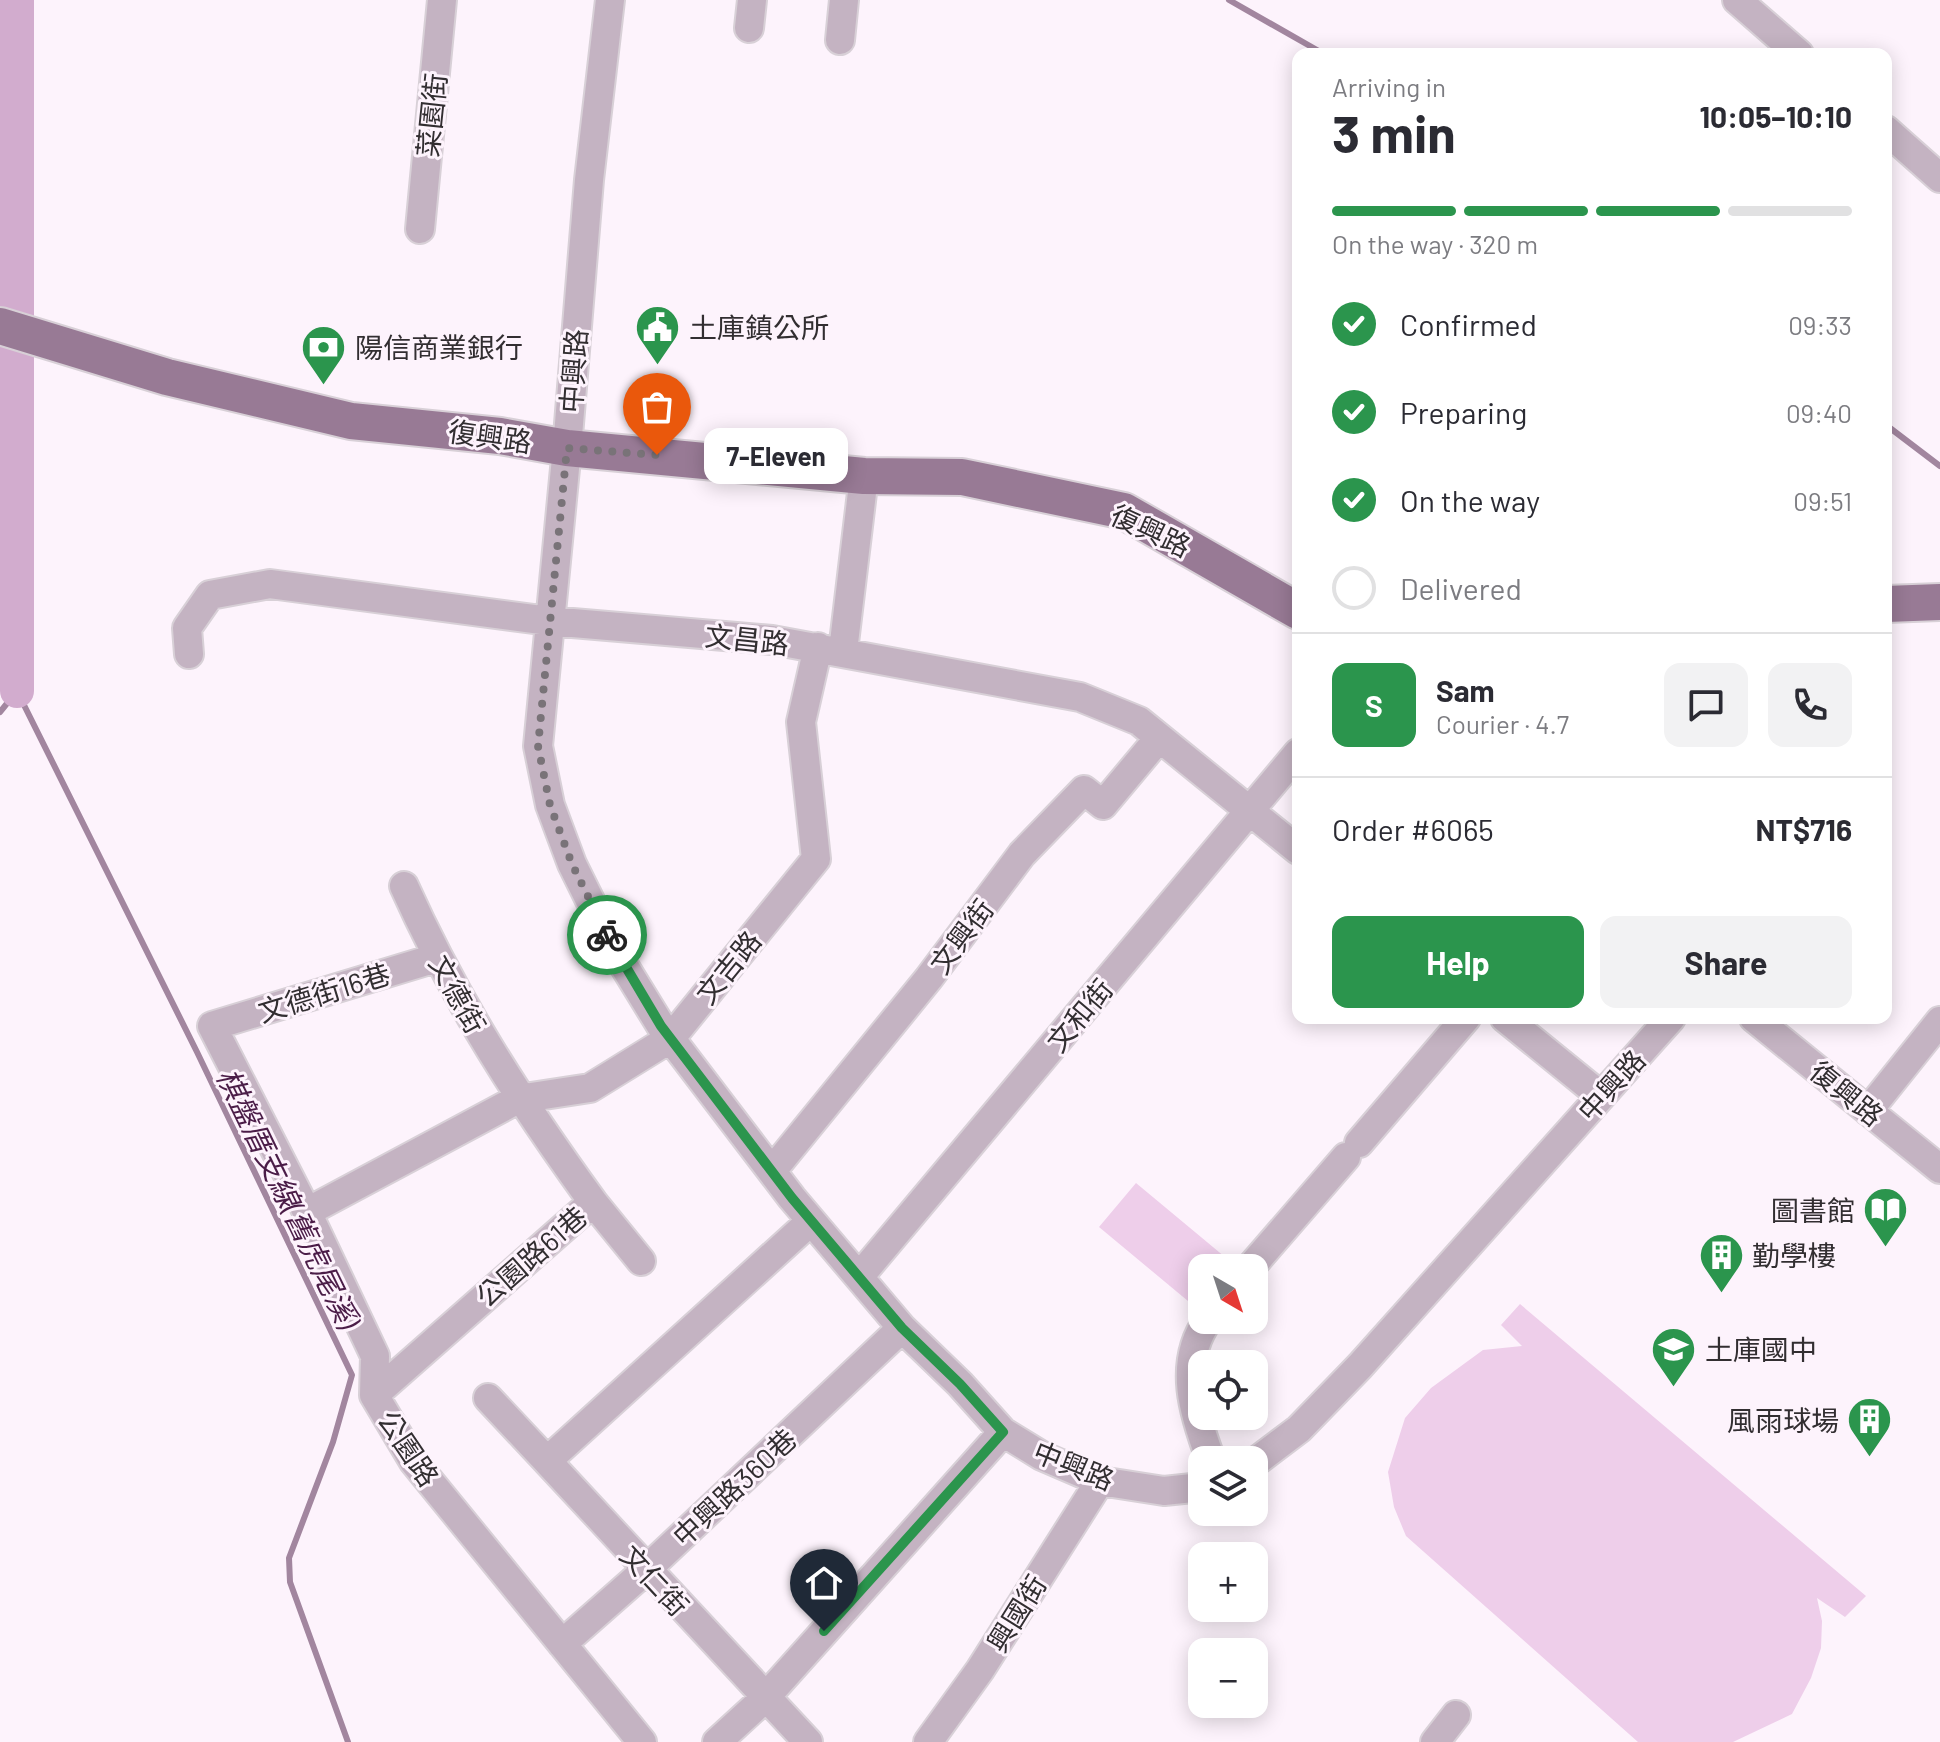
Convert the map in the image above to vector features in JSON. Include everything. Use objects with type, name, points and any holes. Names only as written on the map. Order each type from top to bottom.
[{"type":"main road","name":"復興路","points":[[0,326],[167,377],[351,421],[500,436],[567,448],[864,476],[962,477],[1124,511],[1292,608]]},
{"type":"main road","points":[[1892,604],[1940,602]]},
{"type":"street","name":"菜園街","points":[[420,229],[442,0]]},
{"type":"street","name":"中興路","points":[[610,0],[589,180],[538,746],[550,805],[572,864],[615,951],[671,1038],[811,1221],[902,1328],[960,1384],[1003,1432],[1042,1456],[1100,1481],[1164,1491],[1188,1488]]},
{"type":"street","points":[[749,28],[752,0]]},
{"type":"street","points":[[840,40],[844,0]]},
{"type":"street","points":[[1737,0],[1792,48]]},
{"type":"street","points":[[1892,135],[1940,178]]},
{"type":"street","name":"文吉路","points":[[307,1212],[518,1099],[590,1088],[671,1038],[816,859],[801,722],[830,649],[864,476]]},
{"type":"street","name":"文昌路","points":[[189,654],[187,628],[210,595],[270,584],[549,621],[830,649],[1080,697],[1139,721],[1292,845]]},
{"type":"street","name":"文興街","points":[[772,1171],[929,978],[1022,854],[1084,790],[1103,805],[1159,738]]},
{"type":"street","name":"文和街","points":[[859,1277],[1292,760]]},
{"type":"street","name":"文德街","points":[[404,886],[436,958],[518,1099]]},
{"type":"street","name":"文德街16巷","points":[[212,1026],[436,958]]},
{"type":"street","points":[[1868,1111],[1940,1021]]},
{"type":"street","points":[[1262,1254],[1461,1024]]},
{"type":"street","points":[[1512,1024],[1601,1096]]},
{"type":"street","name":"中興路","points":[[1268,1452],[1299,1429],[1360,1366],[1666,1024]]},
{"type":"street","name":"復興路","points":[[1761,1024],[1940,1169]]},
{"type":"street","name":"公園路","points":[[212,1026],[307,1212],[375,1356],[374,1395],[414,1462],[642,1742]]},
{"type":"street","name":"公園路61巷","points":[[374,1395],[593,1202],[518,1099]]},
{"type":"street","points":[[593,1202],[641,1261]]},
{"type":"street","points":[[547,1461],[811,1221]]},
{"type":"street","name":"中興路360巷","points":[[562,1644],[646,1570],[902,1328]]},
{"type":"street","points":[[1202,1334],[1189,1365],[1196,1411],[1207,1446]]},
{"type":"street","name":"文仁街","points":[[488,1398],[808,1742]]},
{"type":"street","points":[[717,1742],[765,1698],[1003,1432]]},
{"type":"street","name":"興國街","points":[[928,1742],[980,1670],[1100,1481]]},
{"type":"street","points":[[1435,1742],[1456,1715]]},
{"type":"shaded area","points":[[1136,1183],[1221,1254],[1188,1254],[1188,1301],[1099,1227]]},
{"type":"shaded area","points":[[1520,1304],[1866,1596],[1845,1617],[1817,1598],[1822,1621],[1821,1648],[1811,1678],[1792,1714],[1733,1742],[1638,1742],[1406,1536],[1394,1507],[1388,1472],[1405,1418],[1431,1388],[1483,1350],[1522,1346],[1501,1325]]},
{"type":"waterway","points":[[17,0],[17,691]]},
{"type":"waterway","points":[[1229,0],[1313,48]]},
{"type":"waterway","points":[[1892,430],[1940,466]]},
{"type":"waterway","name":"棋盤厝支線(舊虎尾溪)","points":[[0,712],[17,691],[197,1052],[352,1375],[333,1442],[289,1558],[290,1582],[348,1742]]},
{"type":"way so far","points":[[607,935],[572,864],[550,805],[538,746],[567,448],[657,455]]},
{"type":"place","name":"土庫鎮公所","points":[[658,366]]},
{"type":"place","name":"陽信商業銀行","points":[[324,386]]},
{"type":"place","name":"7-Eleven","points":[[657,455]]},
{"type":"place","name":"圖書館","points":[[1886,1249]]},
{"type":"place","name":"勤學樓","points":[[1721,1294]]},
{"type":"place","name":"土庫國中","points":[[1674,1388]]},
{"type":"place","name":"風雨球場","points":[[1870,1459]]},
{"type":"route","points":[[607,935],[661,1026],[792,1198],[902,1328],[960,1384],[1003,1432],[824,1631]]}]
